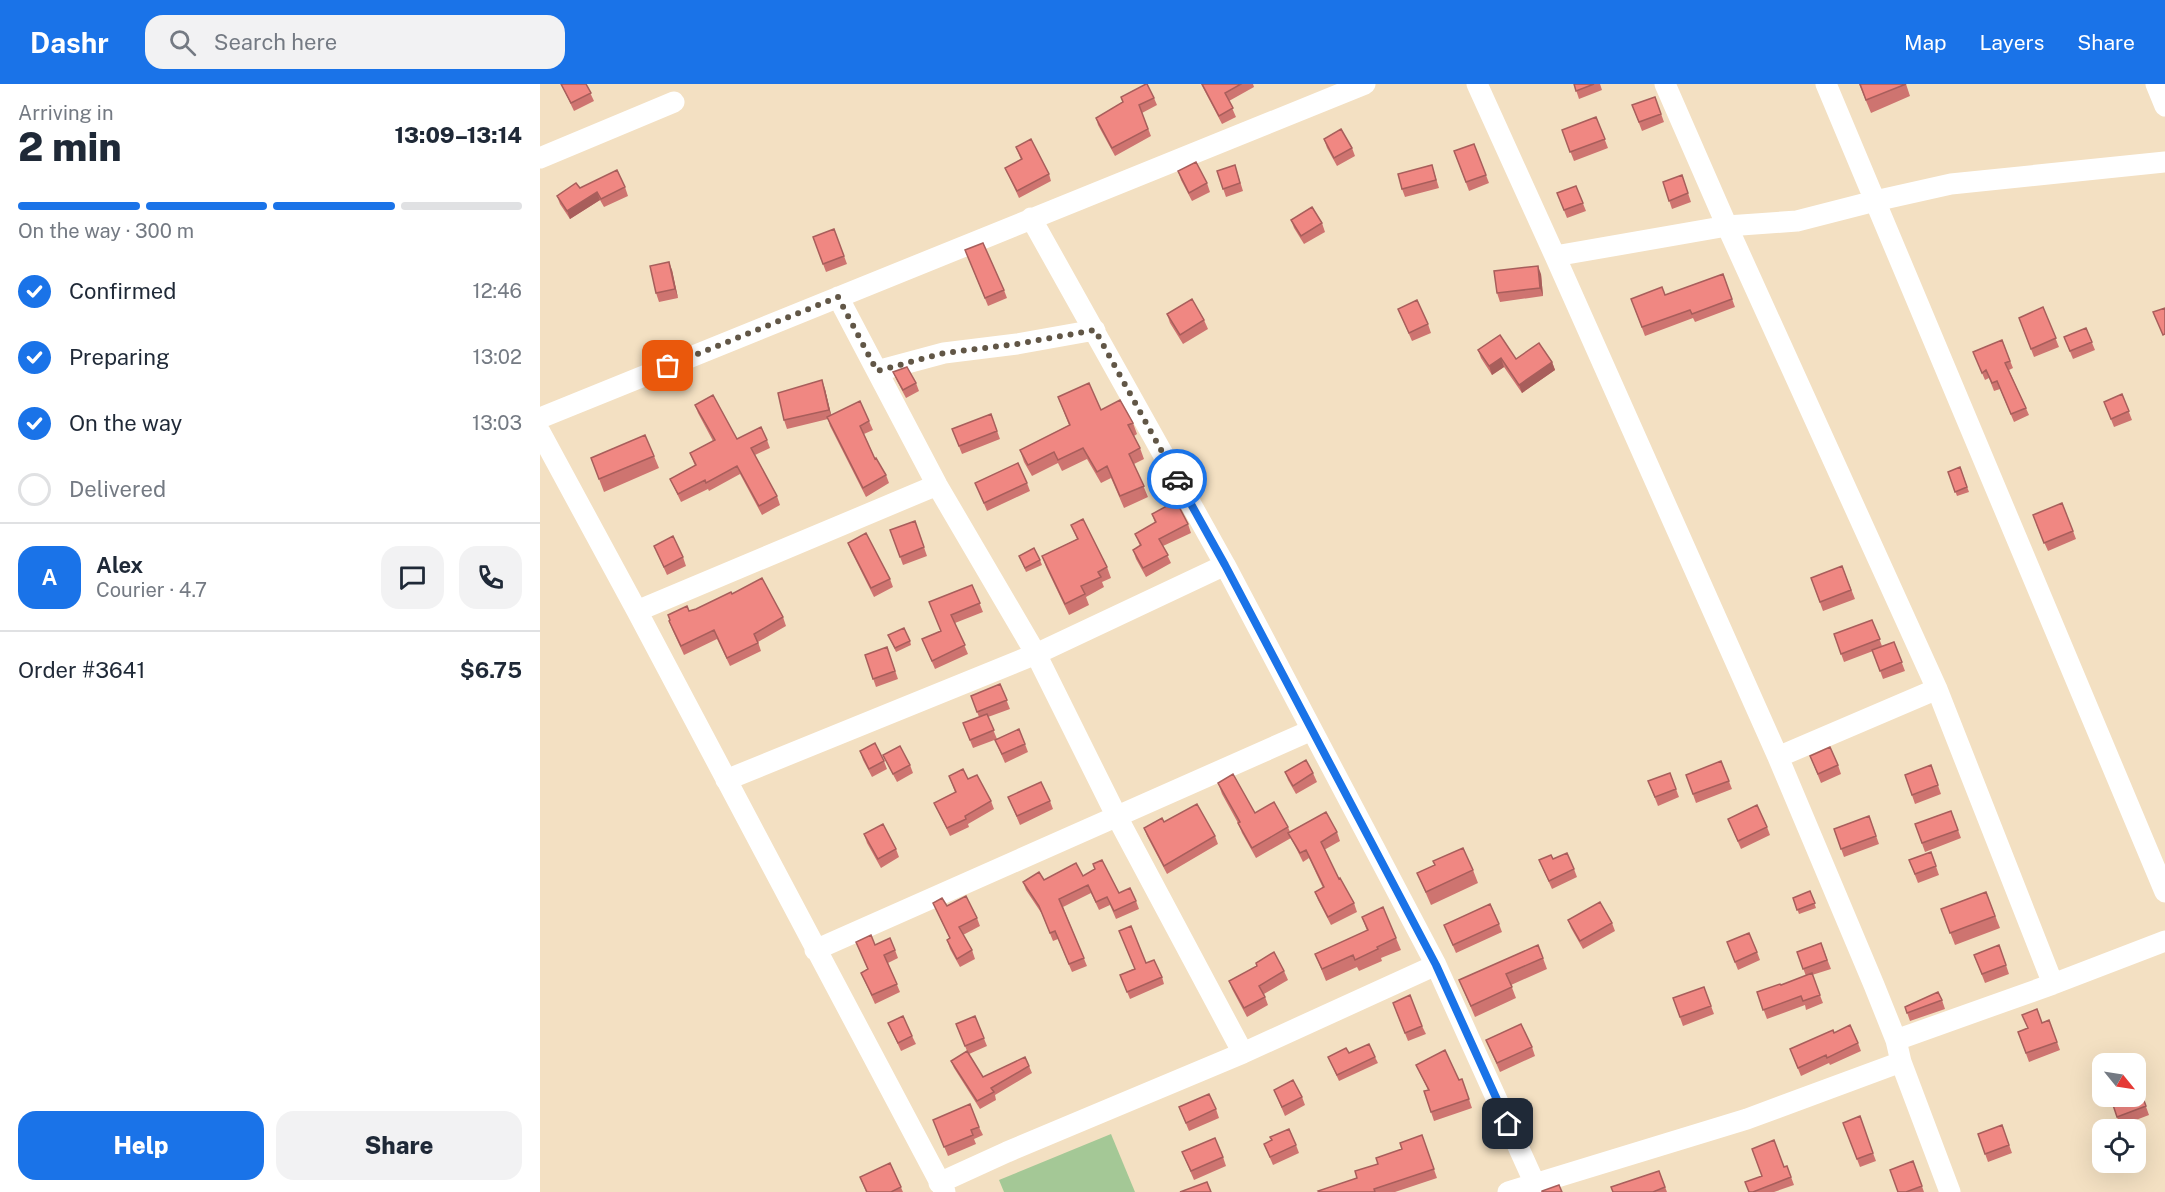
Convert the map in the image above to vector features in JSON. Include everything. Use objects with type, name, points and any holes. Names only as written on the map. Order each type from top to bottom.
[{"type":"street","points":[[540,418],[1365,84]]},
{"type":"street","points":[[1477,84],[1778,758],[1896,1040],[1901,1062],[1950,1192]]},
{"type":"street","points":[[1665,84],[1726,226],[1937,689],[2053,984]]},
{"type":"street","points":[[1826,84],[2165,892]]},
{"type":"street","points":[[2156,84],[2165,106]]},
{"type":"street","points":[[540,158],[674,102]]},
{"type":"street","points":[[1555,256],[1726,226],[1797,221],[1951,184],[2165,162]]},
{"type":"street","points":[[1032,218],[1225,565],[1436,965],[1535,1184]]},
{"type":"street","points":[[838,297],[937,485],[1036,654],[1116,815],[1244,1053]]},
{"type":"street","points":[[877,371],[944,353],[1017,344],[1095,330]]},
{"type":"street","points":[[540,432],[942,1187],[1007,1152],[1244,1053],[1436,965]]},
{"type":"street","points":[[637,611],[937,485]]},
{"type":"street","points":[[726,780],[1036,654],[1225,565]]},
{"type":"street","points":[[1778,758],[1937,689]]},
{"type":"street","points":[[815,950],[1312,730]]},
{"type":"street","points":[[1896,1040],[2165,941]]},
{"type":"street","points":[[1512,1192],[1747,1119],[1901,1062]]},
{"type":"green space","points":[[1111,1134],[1135,1192],[1004,1192],[999,1180]]},
{"type":"building","points":[[561,84],[586,84],[591,93],[571,103]]},
{"type":"building","points":[[1147,84],[1154,98],[1139,105],[1148,129],[1112,148],[1096,118],[1123,102],[1121,97]]},
{"type":"building","points":[[1202,84],[1241,84],[1225,93],[1233,108],[1219,116]]},
{"type":"building","points":[[1574,84],[1594,84],[1576,91]]},
{"type":"building","points":[[1860,84],[1906,84],[1866,100]]},
{"type":"building","points":[[1655,97],[1661,114],[1639,122],[1632,105]]},
{"type":"building","points":[[1596,117],[1605,139],[1570,152],[1562,130]]},
{"type":"building","points":[[1341,129],[1352,148],[1334,158],[1324,139]]},
{"type":"building","points":[[1031,139],[1049,174],[1017,191],[1005,168],[1022,159],[1016,147]]},
{"type":"building","points":[[1474,144],[1486,175],[1466,182],[1454,151]]},
{"type":"building","points":[[1196,162],[1207,183],[1189,193],[1178,171]]},
{"type":"building","points":[[1235,165],[1240,183],[1223,189],[1217,171]]},
{"type":"building","points":[[1432,165],[1436,180],[1402,189],[1398,174]]},
{"type":"building","points":[[617,170],[625,187],[601,199],[597,192],[567,211],[557,196],[576,183],[580,188]]},
{"type":"building","points":[[1682,175],[1688,193],[1669,201],[1663,182]]},
{"type":"building","points":[[1576,186],[1583,203],[1564,210],[1557,193]]},
{"type":"building","points":[[1312,207],[1322,223],[1301,236],[1291,220]]},
{"type":"building","points":[[834,229],[844,256],[823,264],[813,237]]},
{"type":"building","points":[[983,243],[1004,290],[985,298],[965,250]]},
{"type":"building","points":[[669,262],[675,289],[656,293],[650,266]]},
{"type":"building","points":[[1538,266],[1540,288],[1497,293],[1494,271]]},
{"type":"building","points":[[1723,274],[1732,299],[1692,314],[1690,310],[1642,327],[1631,299],[1662,287],[1665,295]]},
{"type":"building","points":[[1192,299],[1204,320],[1180,335],[1167,314]]},
{"type":"building","points":[[1417,300],[1428,324],[1409,333],[1398,309]]},
{"type":"building","points":[[2043,307],[2056,338],[2031,349],[2019,318]]},
{"type":"building","points":[[2165,308],[2165,334],[2163,335],[2153,312]]},
{"type":"building","points":[[2086,328],[2092,342],[2070,351],[2064,337]]},
{"type":"building","points":[[1500,335],[1516,359],[1539,343],[1552,362],[1519,385],[1501,358],[1489,366],[1478,350]]},
{"type":"building","points":[[2002,340],[2010,361],[2005,363],[2026,408],[2011,414],[1997,381],[1992,383],[1986,370],[1982,373],[1973,352]]},
{"type":"building","points":[[907,367],[916,383],[903,390],[893,372]]},
{"type":"building","points":[[822,380],[829,410],[784,420],[778,393]]},
{"type":"building","points":[[1089,383],[1101,410],[1120,400],[1133,423],[1128,425],[1140,448],[1129,454],[1144,486],[1120,496],[1107,466],[1097,472],[1083,448],[1058,460],[1054,452],[1028,465],[1020,450],[1070,425],[1058,397]]},
{"type":"building","points":[[2122,394],[2129,411],[2111,419],[2104,402]]},
{"type":"building","points":[[713,395],[737,439],[761,427],[767,440],[751,448],[777,496],[759,506],[737,466],[706,483],[705,480],[678,494],[670,479],[696,465],[690,453],[715,440],[695,405]]},
{"type":"building","points":[[860,401],[869,421],[860,426],[875,459],[886,475],[863,488],[827,417]]},
{"type":"building","points":[[991,414],[997,431],[959,446],[952,429]]},
{"type":"building","points":[[645,435],[654,456],[599,479],[591,458]]},
{"type":"building","points":[[1018,463],[1027,483],[984,503],[975,483]]},
{"type":"building","points":[[1960,467],[1967,487],[1955,492],[1948,472]]},
{"type":"building","points":[[1176,501],[1188,524],[1159,539],[1168,555],[1143,568],[1133,550],[1141,545],[1135,534],[1156,522],[1152,514]]},
{"type":"building","points":[[2062,503],[2073,531],[2044,543],[2033,515]]},
{"type":"building","points":[[1083,519],[1107,567],[1098,572],[1101,577],[1081,586],[1085,594],[1065,604],[1042,556],[1078,539],[1071,525]]},
{"type":"building","points":[[915,521],[924,547],[900,557],[890,530]]},
{"type":"building","points":[[866,533],[890,579],[871,588],[848,543]]},
{"type":"building","points":[[673,536],[683,557],[664,567],[654,546]]},
{"type":"building","points":[[1034,548],[1040,560],[1025,568],[1019,556]]},
{"type":"building","points":[[1842,566],[1851,590],[1820,602],[1811,578]]},
{"type":"building","points":[[762,578],[783,617],[754,634],[758,643],[727,658],[714,630],[681,646],[668,615],[687,606],[689,611],[696,609]]},
{"type":"building","points":[[972,585],[980,603],[951,615],[965,645],[932,661],[922,639],[941,631],[929,602]]},
{"type":"building","points":[[1872,620],[1880,639],[1841,654],[1834,634]]},
{"type":"building","points":[[904,628],[910,641],[895,648],[888,635]]},
{"type":"building","points":[[1894,642],[1902,662],[1880,671],[1872,650]]},
{"type":"building","points":[[887,647],[895,671],[873,679],[865,655]]},
{"type":"building","points":[[1000,684],[1007,700],[977,712],[971,696]]},
{"type":"building","points":[[987,714],[994,730],[970,740],[963,723]]},
{"type":"building","points":[[1019,729],[1025,744],[1002,754],[995,740]]},
{"type":"building","points":[[875,743],[884,761],[869,769],[860,751]]},
{"type":"building","points":[[900,746],[910,765],[893,774],[883,755]]},
{"type":"building","points":[[1830,747],[1838,765],[1818,774],[1810,756]]},
{"type":"building","points":[[1306,760],[1313,773],[1293,786],[1285,772]]},
{"type":"building","points":[[1721,761],[1729,781],[1693,794],[1686,775]]},
{"type":"building","points":[[1931,765],[1938,785],[1912,795],[1905,775]]},
{"type":"building","points":[[963,769],[968,779],[977,775],[991,801],[965,816],[966,819],[947,828],[934,803],[956,792],[949,776]]},
{"type":"building","points":[[1670,773],[1676,789],[1655,797],[1648,781]]},
{"type":"building","points":[[1233,774],[1255,813],[1274,802],[1288,827],[1252,848],[1218,783]]},
{"type":"building","points":[[1041,782],[1050,801],[1017,816],[1008,797]]},
{"type":"building","points":[[1197,804],[1215,836],[1164,866],[1144,828],[1162,818],[1164,822]]},
{"type":"building","points":[[1757,805],[1767,827],[1738,841],[1728,819]]},
{"type":"building","points":[[1951,811],[1958,830],[1922,843],[1915,824]]},
{"type":"building","points":[[1326,812],[1337,832],[1321,842],[1354,903],[1328,917],[1315,892],[1324,887],[1306,850],[1300,853],[1288,833]]},
{"type":"building","points":[[1869,816],[1876,836],[1841,849],[1834,829]]},
{"type":"building","points":[[883,824],[896,849],[878,859],[864,834]]},
{"type":"building","points":[[1463,848],[1473,870],[1426,892],[1417,873],[1435,865],[1433,861]]},
{"type":"building","points":[[1931,852],[1936,866],[1915,874],[1909,860]]},
{"type":"building","points":[[1567,853],[1574,869],[1549,881],[1539,860],[1551,855],[1553,859]]},
{"type":"building","points":[[1102,860],[1119,893],[1130,888],[1136,901],[1114,911],[1107,897],[1096,902],[1088,885],[1059,899],[1084,958],[1069,964],[1055,931],[1050,933],[1039,906],[1023,882],[1039,872],[1044,880],[1076,863],[1083,876],[1095,869],[1093,864]]},
{"type":"building","points":[[1810,891],[1815,903],[1797,910],[1793,898]]},
{"type":"building","points":[[1986,892],[1995,916],[1950,933],[1941,909]]},
{"type":"building","points":[[966,896],[977,918],[959,927],[972,950],[957,959],[947,940],[950,938],[933,903],[942,898],[947,906]]},
{"type":"building","points":[[1600,902],[1612,923],[1580,941],[1568,920]]},
{"type":"building","points":[[1490,904],[1499,924],[1453,945],[1444,925]]},
{"type":"building","points":[[1383,907],[1396,938],[1355,960],[1353,955],[1322,969],[1315,954],[1368,930],[1362,917]]},
{"type":"building","points":[[1131,926],[1146,963],[1154,960],[1162,977],[1127,992],[1120,975],[1135,969],[1119,931]]},
{"type":"building","points":[[1749,933],[1757,952],[1735,962],[1727,942]]},
{"type":"building","points":[[871,935],[875,945],[890,938],[895,950],[884,955],[897,984],[872,995],[861,973],[868,969],[856,942]]},
{"type":"building","points":[[1821,943],[1827,960],[1803,969],[1797,952]]},
{"type":"building","points":[[1538,945],[1543,958],[1506,974],[1512,987],[1471,1006],[1459,980]]},
{"type":"building","points":[[1999,945],[2006,965],[1982,974],[1974,955]]},
{"type":"building","points":[[1274,952],[1284,971],[1259,986],[1265,997],[1244,1008],[1229,981],[1257,966],[1256,963]]},
{"type":"building","points":[[1812,973],[1820,995],[1803,1001],[1801,996],[1763,1010],[1757,992]]},
{"type":"building","points":[[1704,987],[1711,1006],[1680,1017],[1673,998]]},
{"type":"building","points":[[1938,992],[1942,1000],[1907,1013],[1905,1007]]},
{"type":"building","points":[[1410,995],[1422,1026],[1405,1033],[1393,1003]]},
{"type":"building","points":[[2037,1009],[2042,1023],[2049,1020],[2057,1042],[2026,1053],[2018,1032],[2028,1028],[2022,1015]]},
{"type":"building","points":[[903,1016],[912,1036],[898,1043],[888,1023]]},
{"type":"building","points":[[975,1016],[984,1038],[965,1046],[956,1024]]},
{"type":"building","points":[[1521,1024],[1532,1047],[1497,1063],[1486,1040]]},
{"type":"building","points":[[1850,1025],[1858,1043],[1827,1058],[1826,1055],[1798,1068],[1790,1049]]},
{"type":"building","points":[[1369,1044],[1375,1057],[1337,1075],[1328,1057],[1346,1048],[1349,1053]]},
{"type":"building","points":[[1445,1050],[1459,1080],[1462,1079],[1469,1099],[1431,1112],[1424,1091],[1429,1090],[1416,1065]]},
{"type":"building","points":[[967,1051],[983,1077],[1025,1057],[1029,1066],[991,1088],[994,1092],[977,1101],[951,1061]]},
{"type":"building","points":[[1293,1080],[1302,1097],[1282,1107],[1274,1090]]},
{"type":"building","points":[[1209,1094],[1216,1109],[1186,1123],[1179,1107]]},
{"type":"building","points":[[970,1104],[979,1127],[971,1130],[973,1135],[944,1147],[933,1120]]},
{"type":"building","points":[[2114,1107],[2143,1107],[2117,1117]]},
{"type":"building","points":[[1860,1116],[1873,1153],[1857,1159],[1843,1123]]},
{"type":"building","points":[[2002,1125],[2009,1145],[1985,1154],[1978,1134]]},
{"type":"building","points":[[1289,1129],[1296,1145],[1270,1157],[1264,1144],[1272,1140],[1270,1137]]},
{"type":"building","points":[[1422,1135],[1434,1169],[1374,1189],[1375,1192],[1318,1191],[1357,1178],[1355,1171],[1378,1164],[1376,1158],[1402,1149],[1400,1143]]},
{"type":"building","points":[[1215,1138],[1223,1157],[1191,1171],[1182,1152]]},
{"type":"building","points":[[1774,1140],[1784,1167],[1787,1166],[1791,1177],[1749,1192],[1745,1182],[1762,1176],[1752,1149]]},
{"type":"building","points":[[1913,1161],[1922,1186],[1906,1192],[1898,1192],[1890,1170]]},
{"type":"building","points":[[890,1163],[901,1187],[891,1192],[867,1192],[860,1177]]},
{"type":"building","points":[[1659,1171],[1665,1187],[1653,1192],[1613,1192],[1611,1187]]},
{"type":"building","points":[[1207,1182],[1211,1192],[1180,1192]]},
{"type":"building","points":[[1559,1185],[1562,1192],[1542,1192],[1542,1191]]},
{"type":"way so far","points":[[668,366],[838,297],[877,371],[944,353],[1017,344],[1095,330],[1177,479]]},
{"type":"route","points":[[1177,479],[1225,565],[1436,965],[1508,1124]]}]
